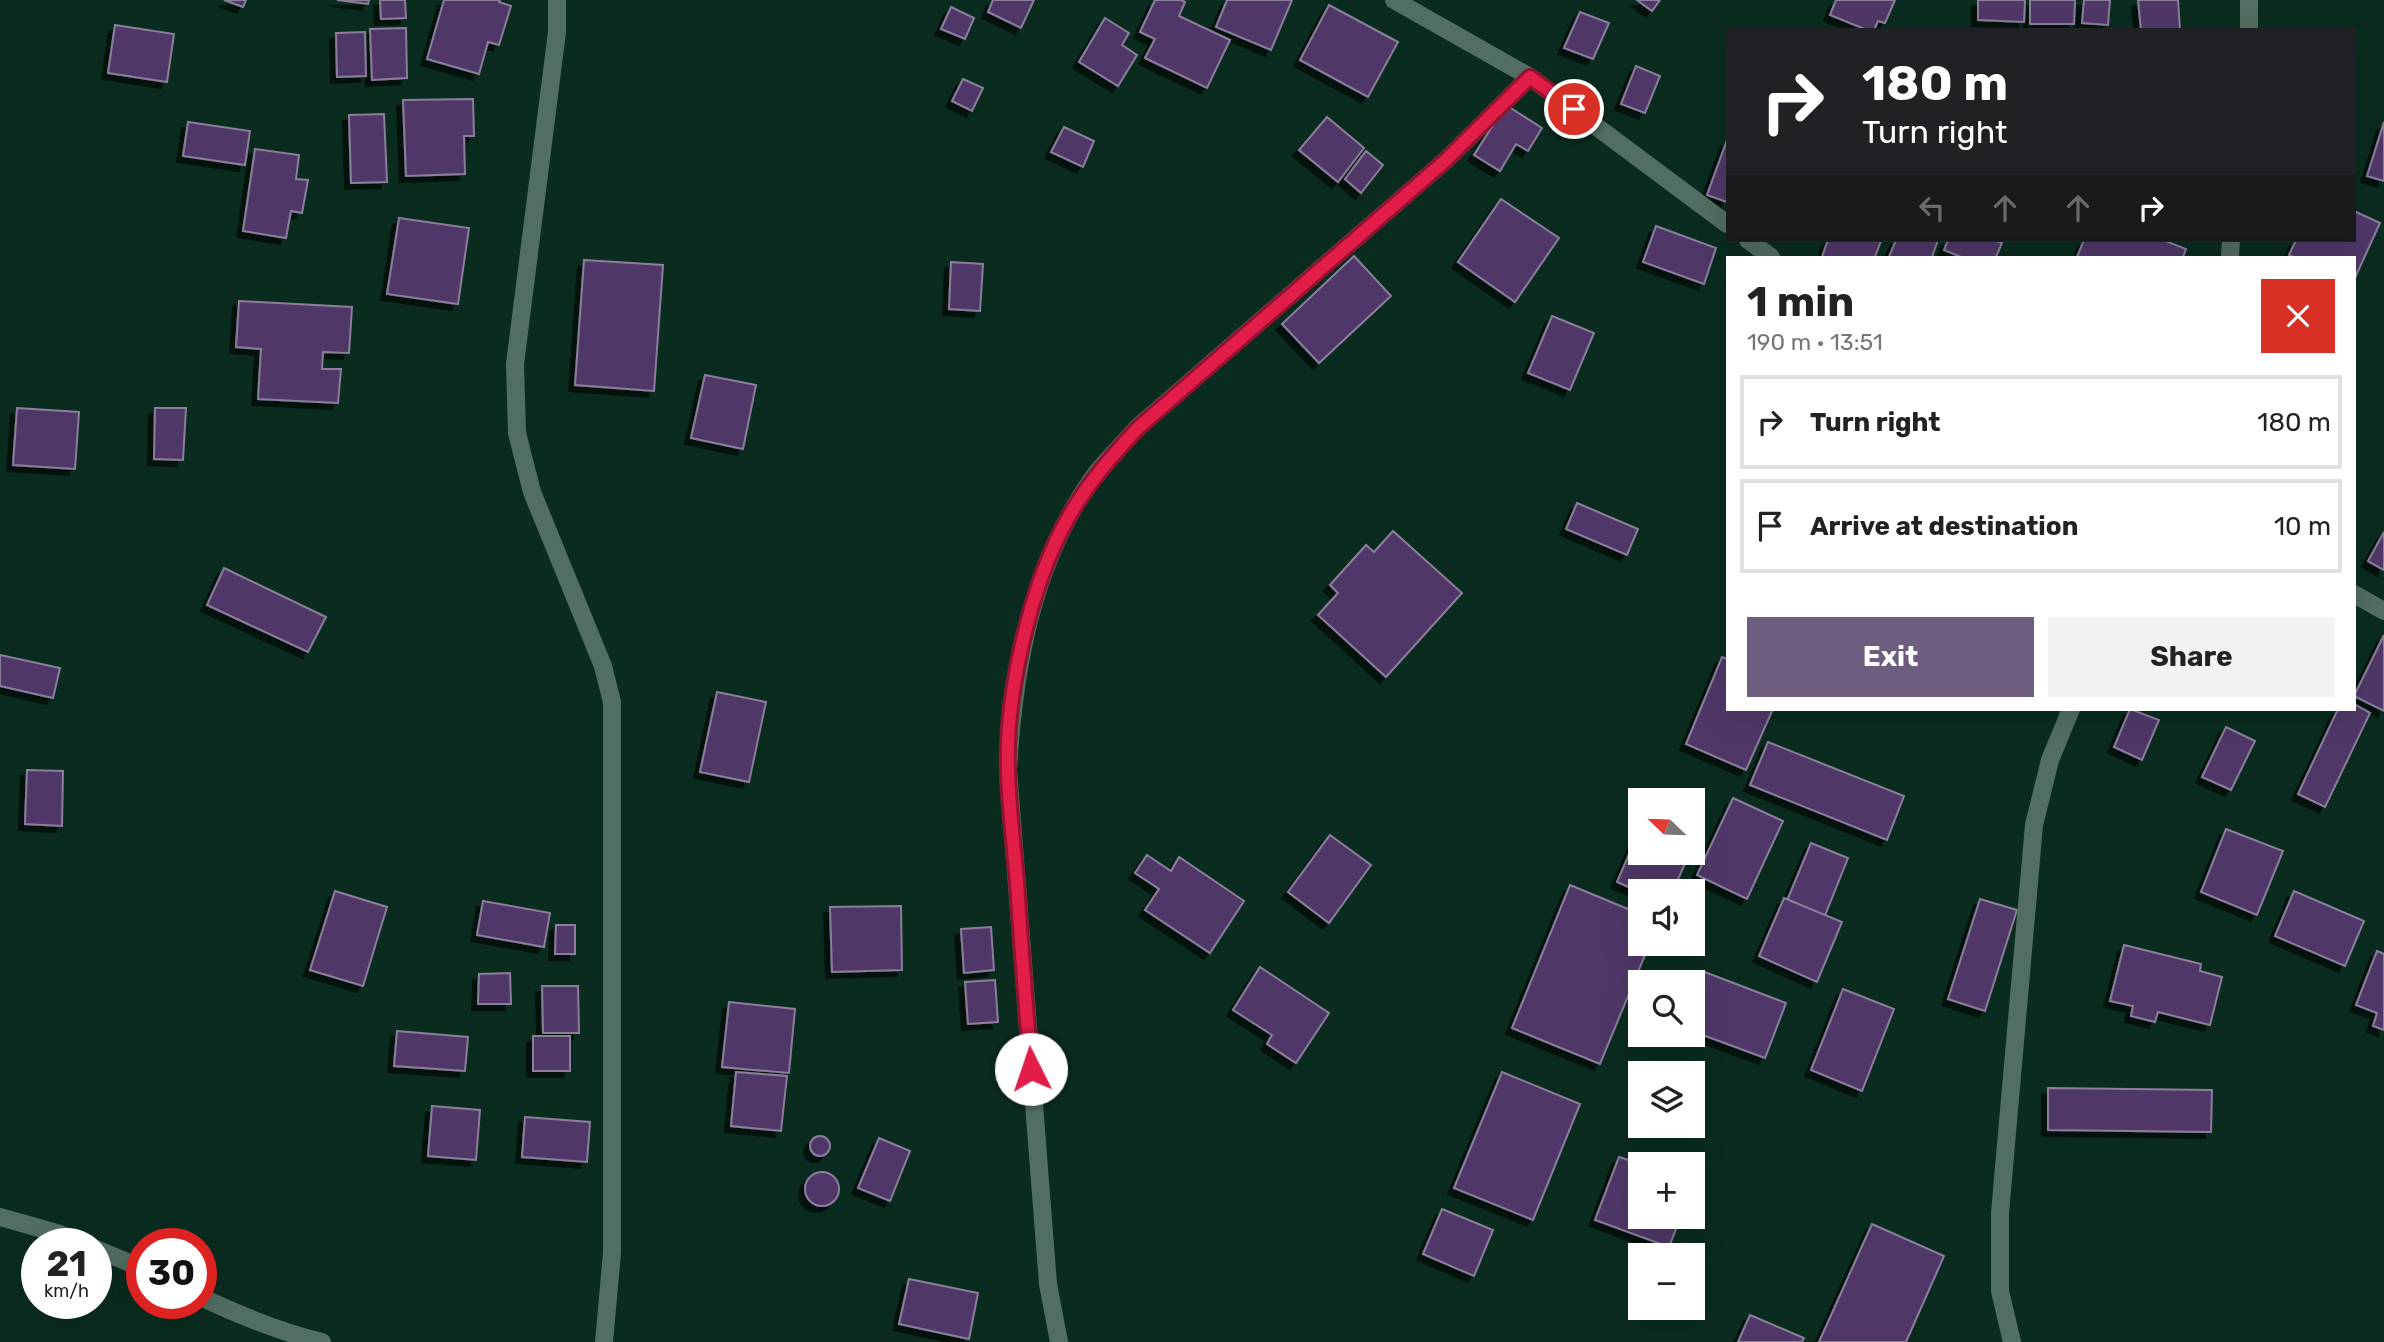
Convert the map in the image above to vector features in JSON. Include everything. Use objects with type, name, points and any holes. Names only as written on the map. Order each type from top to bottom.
[{"type":"street","points":[[557,0],[557,32],[515,363],[517,433],[532,492],[603,666],[612,702],[612,1253],[604,1342]]},
{"type":"street","points":[[1394,0],[1530,77],[1726,223]]},
{"type":"street","points":[[2249,0],[2249,28]]},
{"type":"street","points":[[1059,1342],[1048,1284],[1008,770],[1011,709],[1020,649],[1039,584],[1066,522],[1098,471],[1138,428],[1445,161],[1530,77]]},
{"type":"street","points":[[1751,242],[1770,256]]},
{"type":"street","points":[[2356,595],[2384,611]]},
{"type":"street","points":[[2012,1342],[2000,1291],[2000,1213],[2034,825],[2050,760],[2070,711]]},
{"type":"street","points":[[0,1217],[35,1228]]},
{"type":"street","points":[[217,1305],[251,1321],[293,1336],[322,1342]]},
{"type":"building","points":[[224,0],[246,0],[243,7]]},
{"type":"building","points":[[337,0],[369,0],[368,4]]},
{"type":"building","points":[[380,0],[405,0],[406,18],[381,19]]},
{"type":"building","points":[[444,0],[500,0],[499,2],[511,6],[499,45],[488,42],[479,74],[427,59]]},
{"type":"building","points":[[993,0],[1034,0],[1021,28],[988,12]]},
{"type":"building","points":[[1155,0],[1185,2],[1179,16],[1230,40],[1207,88],[1145,58],[1155,39],[1140,32]]},
{"type":"building","points":[[1227,0],[1292,0],[1271,50],[1216,27]]},
{"type":"building","points":[[1637,0],[1660,0],[1652,11]]},
{"type":"building","points":[[1836,0],[1895,0],[1885,23],[1878,21],[1875,28],[1862,28],[1830,15]]},
{"type":"building","points":[[1978,0],[2025,0],[2024,22],[1978,20]]},
{"type":"building","points":[[2030,0],[2075,0],[2074,24],[2030,24]]},
{"type":"building","points":[[2084,0],[2110,0],[2108,25],[2082,23]]},
{"type":"building","points":[[2138,0],[2178,0],[2180,28],[2141,28]]},
{"type":"building","points":[[1329,5],[1398,42],[1368,97],[1300,60]]},
{"type":"building","points":[[951,7],[974,18],[965,39],[941,29]]},
{"type":"building","points":[[1580,12],[1609,23],[1593,59],[1564,48]]},
{"type":"building","points":[[1105,18],[1129,33],[1122,45],[1137,55],[1118,86],[1079,62]]},
{"type":"building","points":[[115,25],[174,34],[167,82],[108,73]]},
{"type":"building","points":[[406,28],[407,78],[372,80],[370,29]]},
{"type":"building","points":[[365,32],[366,76],[337,77],[336,33]]},
{"type":"building","points":[[1636,66],[1660,76],[1645,113],[1621,104]]},
{"type":"building","points":[[963,79],[983,88],[972,111],[952,101]]},
{"type":"building","points":[[473,99],[474,136],[464,136],[465,174],[406,176],[403,100]]},
{"type":"building","points":[[1506,105],[1542,128],[1528,151],[1516,144],[1500,171],[1474,155]]},
{"type":"building","points":[[384,114],[387,182],[351,183],[349,115]]},
{"type":"building","points":[[1327,117],[1364,148],[1338,182],[1299,150]]},
{"type":"building","points":[[188,122],[250,131],[245,165],[183,156]]},
{"type":"building","points":[[2384,122],[2384,181],[2367,176]]},
{"type":"building","points":[[1064,127],[1094,141],[1083,167],[1051,152]]},
{"type":"building","points":[[1726,143],[1726,202],[1707,195]]},
{"type":"building","points":[[255,149],[299,155],[296,179],[308,180],[302,213],[291,211],[286,238],[243,231]]},
{"type":"building","points":[[1366,151],[1383,165],[1361,193],[1345,179]]},
{"type":"building","points":[[1501,199],[1559,238],[1515,302],[1458,262]]},
{"type":"building","points":[[2356,212],[2380,223],[2356,276],[2356,256],[2289,255],[2295,242],[2356,242]]},
{"type":"building","points":[[399,218],[469,228],[458,304],[387,294]]},
{"type":"building","points":[[1656,226],[1716,248],[1704,284],[1643,262]]},
{"type":"building","points":[[1827,242],[1881,242],[1875,256],[1822,256]]},
{"type":"building","points":[[1895,242],[1937,242],[1932,256],[1889,256]]},
{"type":"building","points":[[1947,242],[2002,243],[1996,256],[1959,256],[1944,250]]},
{"type":"building","points":[[2083,242],[2168,242],[2186,249],[2183,256],[2077,256]]},
{"type":"building","points":[[1354,256],[1391,296],[1319,363],[1282,324]]},
{"type":"building","points":[[584,260],[663,265],[654,391],[575,385]]},
{"type":"building","points":[[951,262],[983,264],[980,311],[949,309]]},
{"type":"building","points":[[239,301],[352,307],[349,353],[323,352],[322,369],[341,369],[338,403],[258,399],[261,349],[236,347]]},
{"type":"building","points":[[1552,316],[1594,333],[1570,390],[1528,373]]},
{"type":"building","points":[[705,375],[756,385],[743,449],[691,438]]},
{"type":"building","points":[[17,408],[79,412],[75,469],[13,465]]},
{"type":"building","points":[[155,408],[186,408],[183,460],[154,459]]},
{"type":"building","points":[[1577,503],[1638,529],[1627,555],[1566,529]]},
{"type":"building","points":[[1393,531],[1462,593],[1386,677],[1318,615],[1338,593],[1330,585],[1366,545],[1374,552]]},
{"type":"building","points":[[2384,532],[2384,570],[2368,561]]},
{"type":"building","points":[[224,568],[326,617],[308,652],[207,605]]},
{"type":"building","points":[[2384,635],[2384,711],[2356,697]]},
{"type":"building","points":[[0,655],[60,668],[53,698],[0,686]]},
{"type":"building","points":[[1722,657],[1726,659],[1726,711],[1772,711],[1746,770],[1686,744]]},
{"type":"building","points":[[717,692],[766,702],[749,782],[700,772]]},
{"type":"building","points":[[2356,705],[2370,713],[2325,807],[2298,794],[2337,711],[2356,711]]},
{"type":"building","points":[[2129,711],[2159,720],[2142,760],[2114,747]]},
{"type":"building","points":[[2226,727],[2255,741],[2231,790],[2202,777]]},
{"type":"building","points":[[1768,742],[1904,796],[1887,840],[1750,785]]},
{"type":"building","points":[[27,770],[63,771],[62,826],[25,824]]},
{"type":"building","points":[[1733,798],[1783,821],[1747,899],[1697,875],[1702,865],[1705,865],[1705,858]]},
{"type":"building","points":[[2226,829],[2283,851],[2257,915],[2201,892]]},
{"type":"building","points":[[1330,835],[1371,865],[1329,923],[1288,892]]},
{"type":"building","points":[[1811,843],[1848,858],[1824,918],[1786,903]]},
{"type":"building","points":[[1147,855],[1171,871],[1179,857],[1244,901],[1210,953],[1145,910],[1159,889],[1135,873]]},
{"type":"building","points":[[1628,857],[1628,865],[1684,865],[1678,879],[1628,879],[1628,887],[1617,882]]},
{"type":"building","points":[[1570,885],[1628,909],[1628,956],[1645,956],[1639,970],[1628,970],[1628,996],[1600,1064],[1512,1028]]},
{"type":"building","points":[[335,891],[387,907],[363,986],[310,970]]},
{"type":"building","points":[[2294,891],[2364,921],[2345,966],[2275,936]]},
{"type":"building","points":[[1784,898],[1842,922],[1817,982],[1759,956]]},
{"type":"building","points":[[1980,899],[2017,910],[1985,1011],[1948,999]]},
{"type":"building","points":[[483,901],[550,913],[544,947],[477,935]]},
{"type":"building","points":[[901,906],[902,970],[832,972],[830,907]]},
{"type":"building","points":[[556,925],[575,925],[575,954],[555,954]]},
{"type":"building","points":[[991,927],[994,970],[964,973],[961,929]]},
{"type":"building","points":[[2124,945],[2201,964],[2200,971],[2222,977],[2210,1025],[2158,1012],[2155,1022],[2131,1016],[2133,1006],[2110,1001]]},
{"type":"building","points":[[2377,951],[2384,954],[2384,1030],[2373,1026],[2377,1013],[2356,1005]]},
{"type":"building","points":[[1260,967],[1329,1013],[1296,1063],[1267,1044],[1272,1035],[1233,1010]]},
{"type":"building","points":[[1705,972],[1786,1003],[1765,1058],[1705,1036]]},
{"type":"building","points":[[510,973],[511,1004],[478,1004],[479,974]]},
{"type":"building","points":[[995,980],[998,1022],[968,1024],[965,982]]},
{"type":"building","points":[[542,986],[578,986],[579,1033],[543,1033]]},
{"type":"building","points":[[1843,989],[1894,1009],[1862,1091],[1811,1070]]},
{"type":"building","points":[[729,1002],[795,1009],[789,1073],[722,1067]]},
{"type":"building","points":[[397,1031],[468,1037],[465,1071],[394,1066]]},
{"type":"building","points":[[533,1036],[570,1036],[570,1071],[533,1071]]},
{"type":"building","points":[[736,1072],[787,1076],[781,1131],[731,1126]]},
{"type":"building","points":[[1502,1072],[1580,1104],[1533,1220],[1454,1188]]},
{"type":"building","points":[[2048,1088],[2212,1090],[2211,1132],[2048,1130]]},
{"type":"building","points":[[432,1106],[480,1110],[476,1160],[428,1156]]},
{"type":"building","points":[[525,1117],[590,1122],[587,1162],[522,1157]]},
{"type":"building","points":[[820,1136],[827,1139],[830,1146],[827,1153],[820,1156],[813,1153],[810,1146],[813,1139]]},
{"type":"building","points":[[879,1138],[910,1151],[890,1201],[858,1188]]},
{"type":"building","points":[[1619,1157],[1628,1160],[1628,1229],[1676,1229],[1671,1243],[1658,1243],[1595,1220]]},
{"type":"building","points":[[822,1172],[834,1177],[839,1189],[834,1201],[822,1206],[810,1201],[805,1189],[810,1177]]},
{"type":"building","points":[[1442,1209],[1493,1230],[1474,1276],[1423,1254]]},
{"type":"building","points":[[1872,1224],[1944,1256],[1906,1342],[1819,1342]]},
{"type":"building","points":[[909,1279],[978,1293],[969,1339],[899,1324]]},
{"type":"building","points":[[1750,1315],[1804,1338],[1802,1342],[1738,1342]]},
{"type":"route","points":[[1031,1069],[1008,770],[1011,709],[1020,649],[1039,584],[1066,522],[1098,471],[1138,428],[1445,161],[1530,77],[1574,109]]}]
